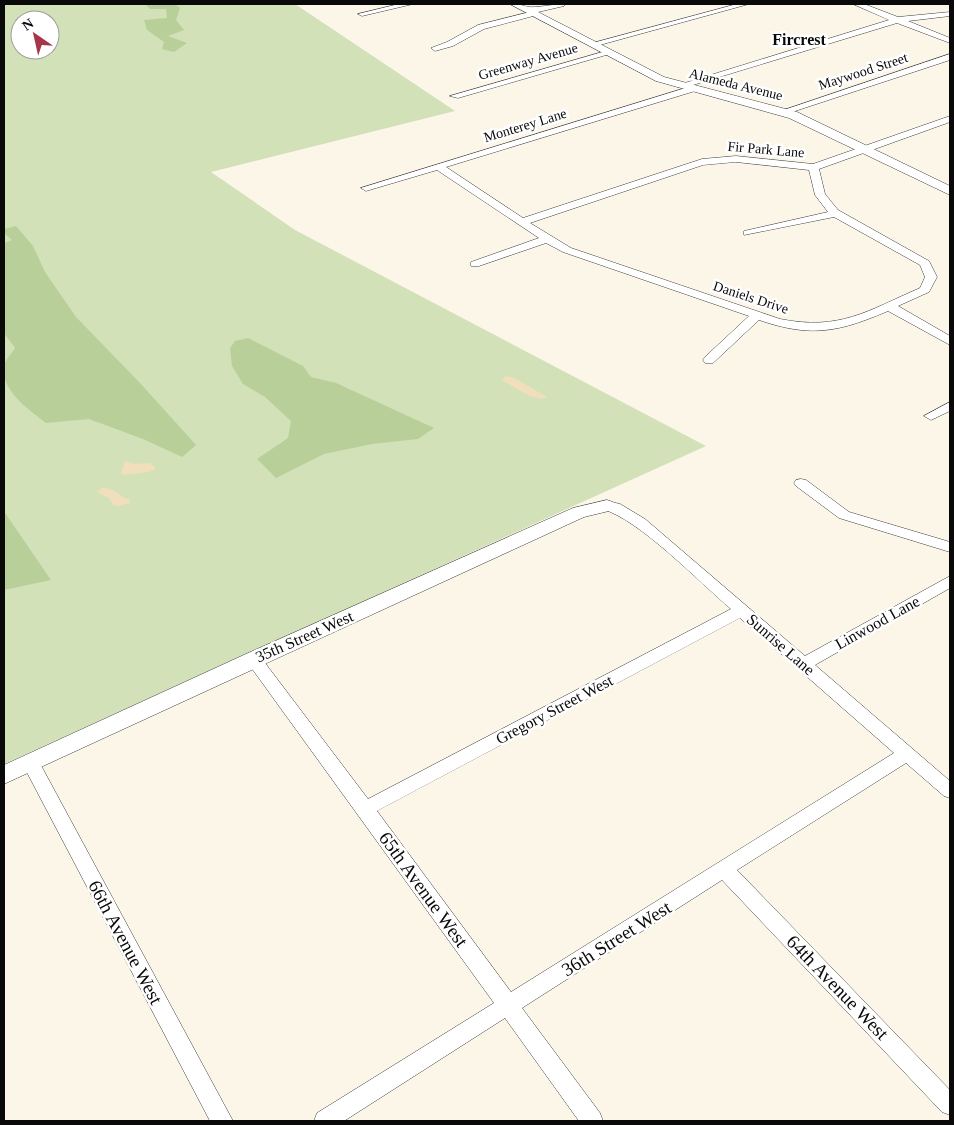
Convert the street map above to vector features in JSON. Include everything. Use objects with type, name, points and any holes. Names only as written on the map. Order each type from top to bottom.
[{"type":"street","points":[[362,14],[409,4]]},
{"type":"street","name":"Alameda Avenue","points":[[515,4],[650,74],[680,86],[783,112],[819,126],[950,192]]},
{"type":"street","points":[[435,48],[450,44],[481,27],[560,4]]},
{"type":"street","points":[[593,44],[745,4]]},
{"type":"street","points":[[856,4],[950,41]]},
{"type":"street","points":[[680,86],[897,20],[950,14]]},
{"type":"street","name":"Greenway Avenue","points":[[455,96],[609,53]]},
{"type":"street","name":"Maywood Street","points":[[783,112],[950,57]]},
{"type":"street","name":"Monterey Lane","points":[[366,188],[692,89]]},
{"type":"street","name":"Fir Park Lane","points":[[522,222],[712,160],[748,159],[814,167],[950,118]]},
{"type":"street","name":"Daniels Drive","points":[[438,166],[547,240],[578,254],[756,316],[789,325],[827,327],[850,322],[925,290],[931,277],[929,268],[908,253],[836,213],[823,202],[814,167]]},
{"type":"street","points":[[748,234],[836,213]]},
{"type":"street","points":[[475,264],[547,240]]},
{"type":"street","points":[[889,306],[950,342]]},
{"type":"street","points":[[709,360],[756,316]]},
{"type":"street","points":[[931,416],[950,406]]},
{"type":"street","points":[[801,483],[844,515],[950,547]]},
{"type":"street","name":"Sunrise Lane","points":[[607,506],[621,510],[640,522],[950,791]]},
{"type":"street","name":"35th Street West","points":[[4,775],[253,659],[580,512],[607,506]]},
{"type":"street","name":"Linwood Lane","points":[[804,664],[948,585]]},
{"type":"street","name":"Gregory Street West","points":[[365,809],[742,610]]},
{"type":"street","name":"65th Avenue West","points":[[253,659],[365,809],[592,1121]]},
{"type":"street","name":"36th Street West","points":[[325,1121],[726,870],[907,753]]},
{"type":"street","name":"66th Avenue West","points":[[31,763],[222,1121]]},
{"type":"street","name":"64th Avenue West","points":[[726,870],[950,1105]]},
{"type":"green space","points":[[4,4],[295,4],[455,111],[211,172],[295,230],[706,446],[4,764]]},
{"type":"green space","points":[[145,4],[175,4],[180,8],[176,20],[184,30],[168,36],[187,43],[174,52],[162,49],[164,42],[147,30],[144,20],[167,18],[166,9],[150,9]]},
{"type":"green space","points":[[16,226],[33,246],[45,272],[76,317],[140,383],[196,445],[182,457],[143,439],[89,419],[46,423],[25,406],[11,391],[4,374],[4,365],[15,348],[4,333],[4,243],[12,240],[4,233],[4,229]]},
{"type":"green space","points":[[248,338],[303,366],[311,377],[336,383],[434,428],[418,439],[372,444],[324,454],[276,478],[257,459],[288,438],[291,421],[265,397],[243,384],[232,366],[230,348],[235,341]]},
{"type":"green space","points":[[5,513],[51,580],[4,590]]},
{"type":"sand","points":[[506,376],[516,379],[547,397],[543,399],[537,398],[525,393],[502,380]]},
{"type":"sand","points":[[125,461],[134,464],[150,463],[156,468],[149,472],[124,475],[121,473]]},
{"type":"sand","points":[[102,488],[107,488],[129,499],[130,503],[118,506],[113,505],[109,498],[97,492]]},
{"type":"district","name":"Fircrest","points":[[799,39]]}]
